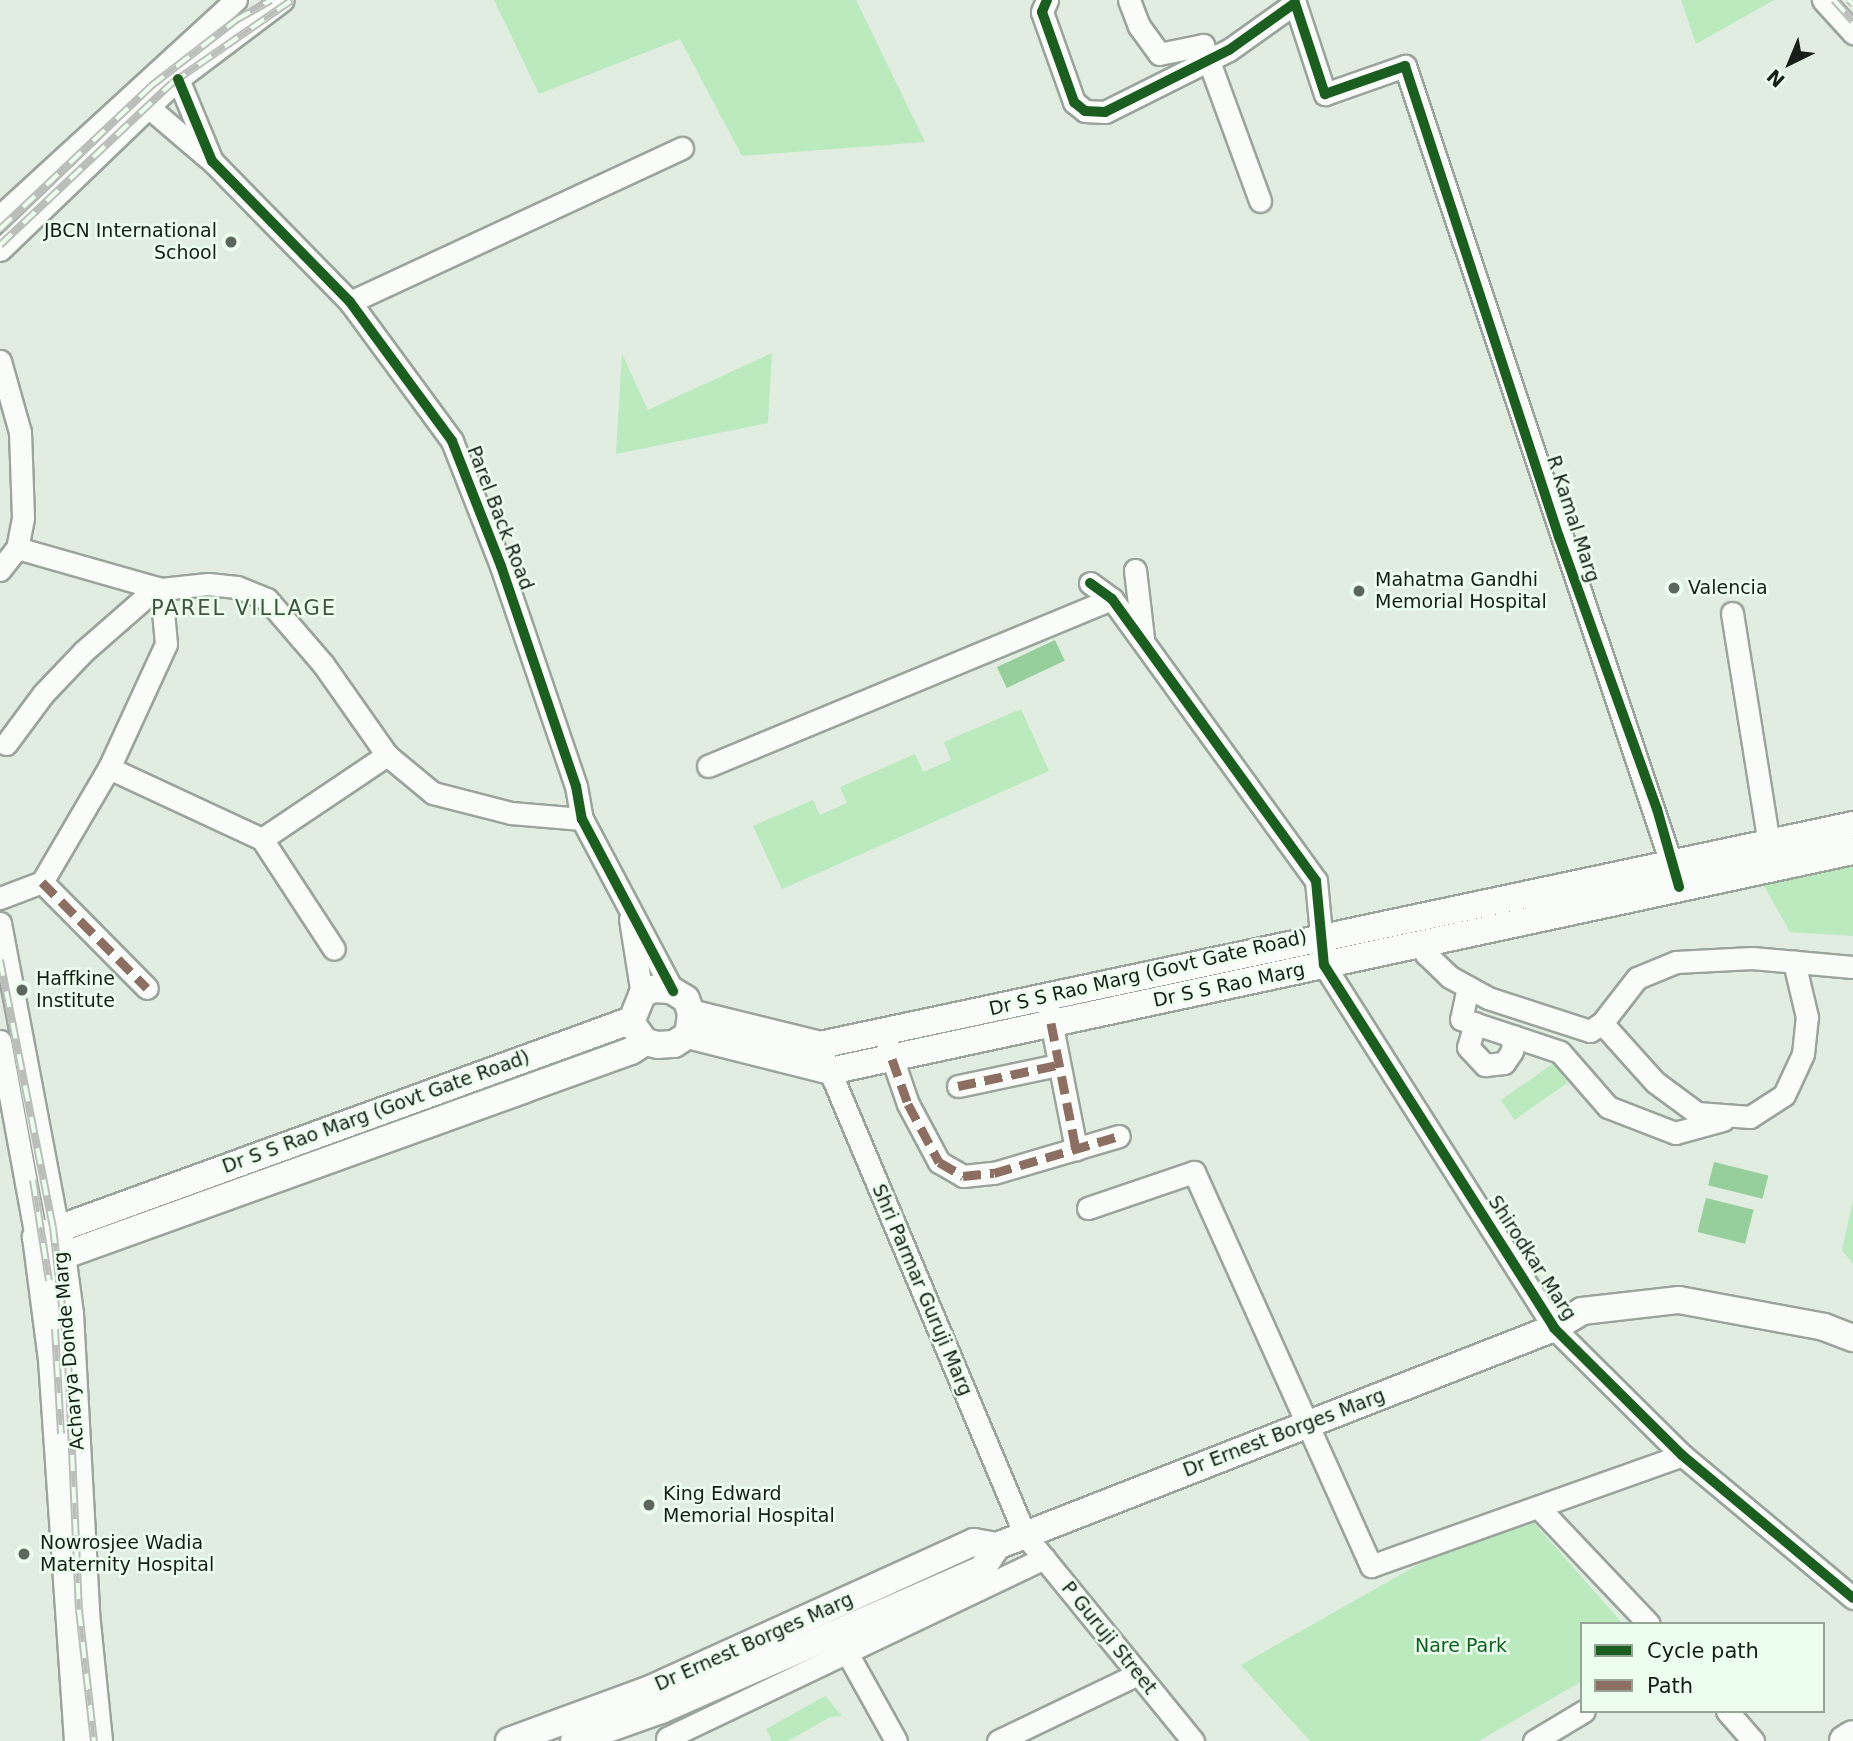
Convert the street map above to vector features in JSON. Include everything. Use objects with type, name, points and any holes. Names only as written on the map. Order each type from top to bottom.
[{"type":"highway","points":[[1845,1741],[1853,1736]]},
{"type":"main road","name":"Dr S S Rao Marg (Govt Gate Road)","points":[[690,1024],[820,1045],[1318,936],[1675,875],[1769,843],[1853,825]]},
{"type":"main road","name":"Dr S S Rao Marg","points":[[690,1024],[830,1071],[1324,965],[1675,875],[1853,851]]},
{"type":"main road","points":[[51,1260],[631,1051],[639,1031],[642,995],[652,989],[673,991],[686,999],[690,1024],[674,1044],[639,1031]]},
{"type":"main road","name":"Dr S S Rao Marg (Govt Gate Road)","points":[[47,1233],[639,1031]]},
{"type":"main road","name":"Acharya Donde Marg","points":[[47,1233],[51,1260],[52,1360],[73,1567],[99,1741]]},
{"type":"main road","name":"Dr Ernest Borges Marg","points":[[509,1741],[656,1699],[837,1633],[982,1569],[997,1546],[1563,1324],[1584,1329],[1675,1312],[1760,1322],[1853,1338]]},
{"type":"main road","name":"Dr Ernest Borges Marg","points":[[1760,1322],[1853,1354]]},
{"type":"main road","name":"Acharya Donde Marg","points":[[73,1567],[78,1741]]},
{"type":"main road","name":"Dr Ernest Borges Marg","points":[[575,1741],[656,1699]]},
{"type":"street","points":[[0,216],[236,0]]},
{"type":"street","points":[[0,250],[178,79],[243,26],[283,0]]},
{"type":"street","points":[[1047,0],[1042,12],[1074,102],[1085,111],[1104,112],[1209,60],[1294,2]]},
{"type":"street","points":[[1129,0],[1139,26],[1160,54],[1203,45],[1260,201]]},
{"type":"street","points":[[1823,0],[1853,33]]},
{"type":"street","name":"R Kamal Marg","points":[[1294,2],[1325,94],[1405,66],[1447,184],[1559,537],[1675,875]]},
{"type":"street","name":"Parel Back Road","points":[[178,79],[212,161],[350,302],[452,441],[501,566],[576,786],[582,820],[631,917],[673,991]]},
{"type":"street","points":[[132,93],[212,161]]},
{"type":"street","points":[[350,302],[682,148]]},
{"type":"street","points":[[0,361],[20,432],[23,518],[17,548],[0,570]]},
{"type":"street","points":[[17,548],[159,589],[208,584],[237,587],[267,598],[324,664],[387,755],[433,793],[511,813],[582,820]]},
{"type":"street","points":[[1135,570],[1143,640]]},
{"type":"street","name":"Shirodkar Marg","points":[[1090,583],[1112,599],[1316,881],[1318,936],[1324,965],[1563,1324],[1682,1455],[1853,1598]]},
{"type":"street","points":[[6,744],[84,650],[159,589]]},
{"type":"street","points":[[0,898],[42,882],[109,768],[166,644],[159,589]]},
{"type":"street","points":[[708,766],[1112,599]]},
{"type":"street","points":[[1732,613],[1769,843]]},
{"type":"street","points":[[262,839],[387,755]]},
{"type":"street","points":[[109,768],[262,839],[334,949]]},
{"type":"street","points":[[42,882],[147,988]]},
{"type":"street","name":"Parel Back Road","points":[[631,917],[628,926],[642,995]]},
{"type":"street","name":"Acharya Donde Marg","points":[[0,923],[2,951],[30,1079],[47,1233]]},
{"type":"street","points":[[1432,939],[1459,982],[1488,998],[1590,1031],[1602,1023],[1637,978],[1676,962],[1752,958],[1853,967]]},
{"type":"street","points":[[1602,1023],[1655,1082],[1698,1113],[1750,1117],[1784,1095],[1803,1054],[1807,1017],[1794,962]]},
{"type":"street","points":[[1459,982],[1461,1019],[1560,1052],[1608,1107],[1675,1133],[1739,1116]]},
{"type":"street","points":[[1047,996],[1076,1149]]},
{"type":"street","points":[[1475,1023],[1468,1047],[1485,1065],[1504,1063],[1512,1051],[1513,1036]]},
{"type":"street","points":[[883,1031],[908,1104],[939,1162],[962,1176],[994,1173],[1119,1136]]},
{"type":"street","name":"Acharya Donde Marg","points":[[0,1041],[8,1083],[47,1233]]},
{"type":"street","name":"Shri Parmar Guruji Marg","points":[[820,1045],[1025,1535]]},
{"type":"street","points":[[958,1086],[1058,1065]]},
{"type":"street","points":[[8,1083],[30,1079]]},
{"type":"street","points":[[1088,1208],[1194,1172],[1371,1566],[1541,1509],[1682,1455]]},
{"type":"street","points":[[1541,1509],[1647,1622]]},
{"type":"street","name":"P Guruji Street","points":[[1025,1535],[1193,1741]]},
{"type":"street","points":[[656,1699],[668,1739],[837,1633],[1044,1558]]},
{"type":"street","points":[[837,1633],[896,1741]]},
{"type":"street","points":[[998,1741],[1138,1674]]},
{"type":"street","points":[[1534,1741],[1581,1713]]},
{"type":"street","points":[[1729,1713],[1753,1741]]},
{"type":"green space","points":[[494,0],[856,0],[925,142],[742,156],[680,39],[539,94]]},
{"type":"green space","points":[[1681,0],[1774,0],[1696,44]]},
{"type":"green space","points":[[772,353],[768,423],[616,454],[622,354],[648,410]]},
{"type":"green space","points":[[1021,709],[1049,771],[782,889],[753,826],[813,800],[820,815],[847,803],[840,787],[915,754],[923,772],[951,760],[944,742]]},
{"type":"green space","points":[[1853,854],[1853,936],[1790,932],[1756,872]]},
{"type":"green space","points":[[1554,1063],[1568,1083],[1515,1120],[1501,1100]]},
{"type":"green space","points":[[1853,1200],[1853,1264],[1842,1250]]},
{"type":"green space","name":"Nare Park","points":[[1520,1507],[1621,1622],[1580,1622],[1580,1682],[1479,1741],[1310,1741],[1241,1665]]},
{"type":"green space","points":[[825,1696],[842,1716],[830,1717],[788,1741],[772,1741],[766,1729]]},
{"type":"shaded area","points":[[1055,640],[1065,661],[1007,688],[997,667]]},
{"type":"shaded area","points":[[1714,1162],[1768,1176],[1763,1199],[1708,1185]]},
{"type":"shaded area","points":[[1706,1198],[1754,1210],[1745,1244],[1698,1232]]},
{"type":"railway","points":[[0,229],[151,86],[236,20],[271,0]]},
{"type":"railway","points":[[0,245],[172,83],[292,0]]},
{"type":"railway","points":[[1834,0],[1853,21]]},
{"type":"railway","points":[[1849,0],[1853,4]]},
{"type":"railway","points":[[0,960],[53,1227],[68,1359],[79,1610],[94,1741]]},
{"type":"railway","points":[[33,1180],[49,1281]]},
{"type":"railway","points":[[55,1329],[61,1434]]},
{"type":"marked path","points":[[42,882],[147,988]]},
{"type":"marked path","points":[[1051,1023],[1076,1149]]},
{"type":"marked path","points":[[892,1059],[908,1104],[939,1162],[963,1176],[994,1173],[1119,1136]]},
{"type":"marked path","points":[[958,1086],[1058,1065]]},
{"type":"cycle path","points":[[1047,0],[1042,12],[1074,102],[1085,111],[1105,112],[1229,50],[1295,3],[1325,94],[1405,66],[1559,537],[1657,809],[1679,887]]},
{"type":"cycle path","points":[[178,79],[212,161],[350,302],[452,441],[501,566],[576,786],[582,819],[673,991]]},
{"type":"cycle path","points":[[1090,583],[1112,599],[1316,881],[1324,965],[1554,1328],[1682,1455],[1853,1598]]},
{"type":"place","name":"JBCN International School","points":[[231,242]]},
{"type":"place","name":"Valencia","points":[[1674,588]]},
{"type":"place","name":"Mahatma Gandhi Memorial Hospital","points":[[1359,591]]},
{"type":"place","name":"Haffkine Institute","points":[[22,990]]},
{"type":"place","name":"King Edward Memorial Hospital","points":[[649,1505]]},
{"type":"place","name":"Nowrosjee Wadia Maternity Hospital","points":[[24,1554]]},
{"type":"district","name":"PAREL VILLAGE","points":[[244,608]]}]
